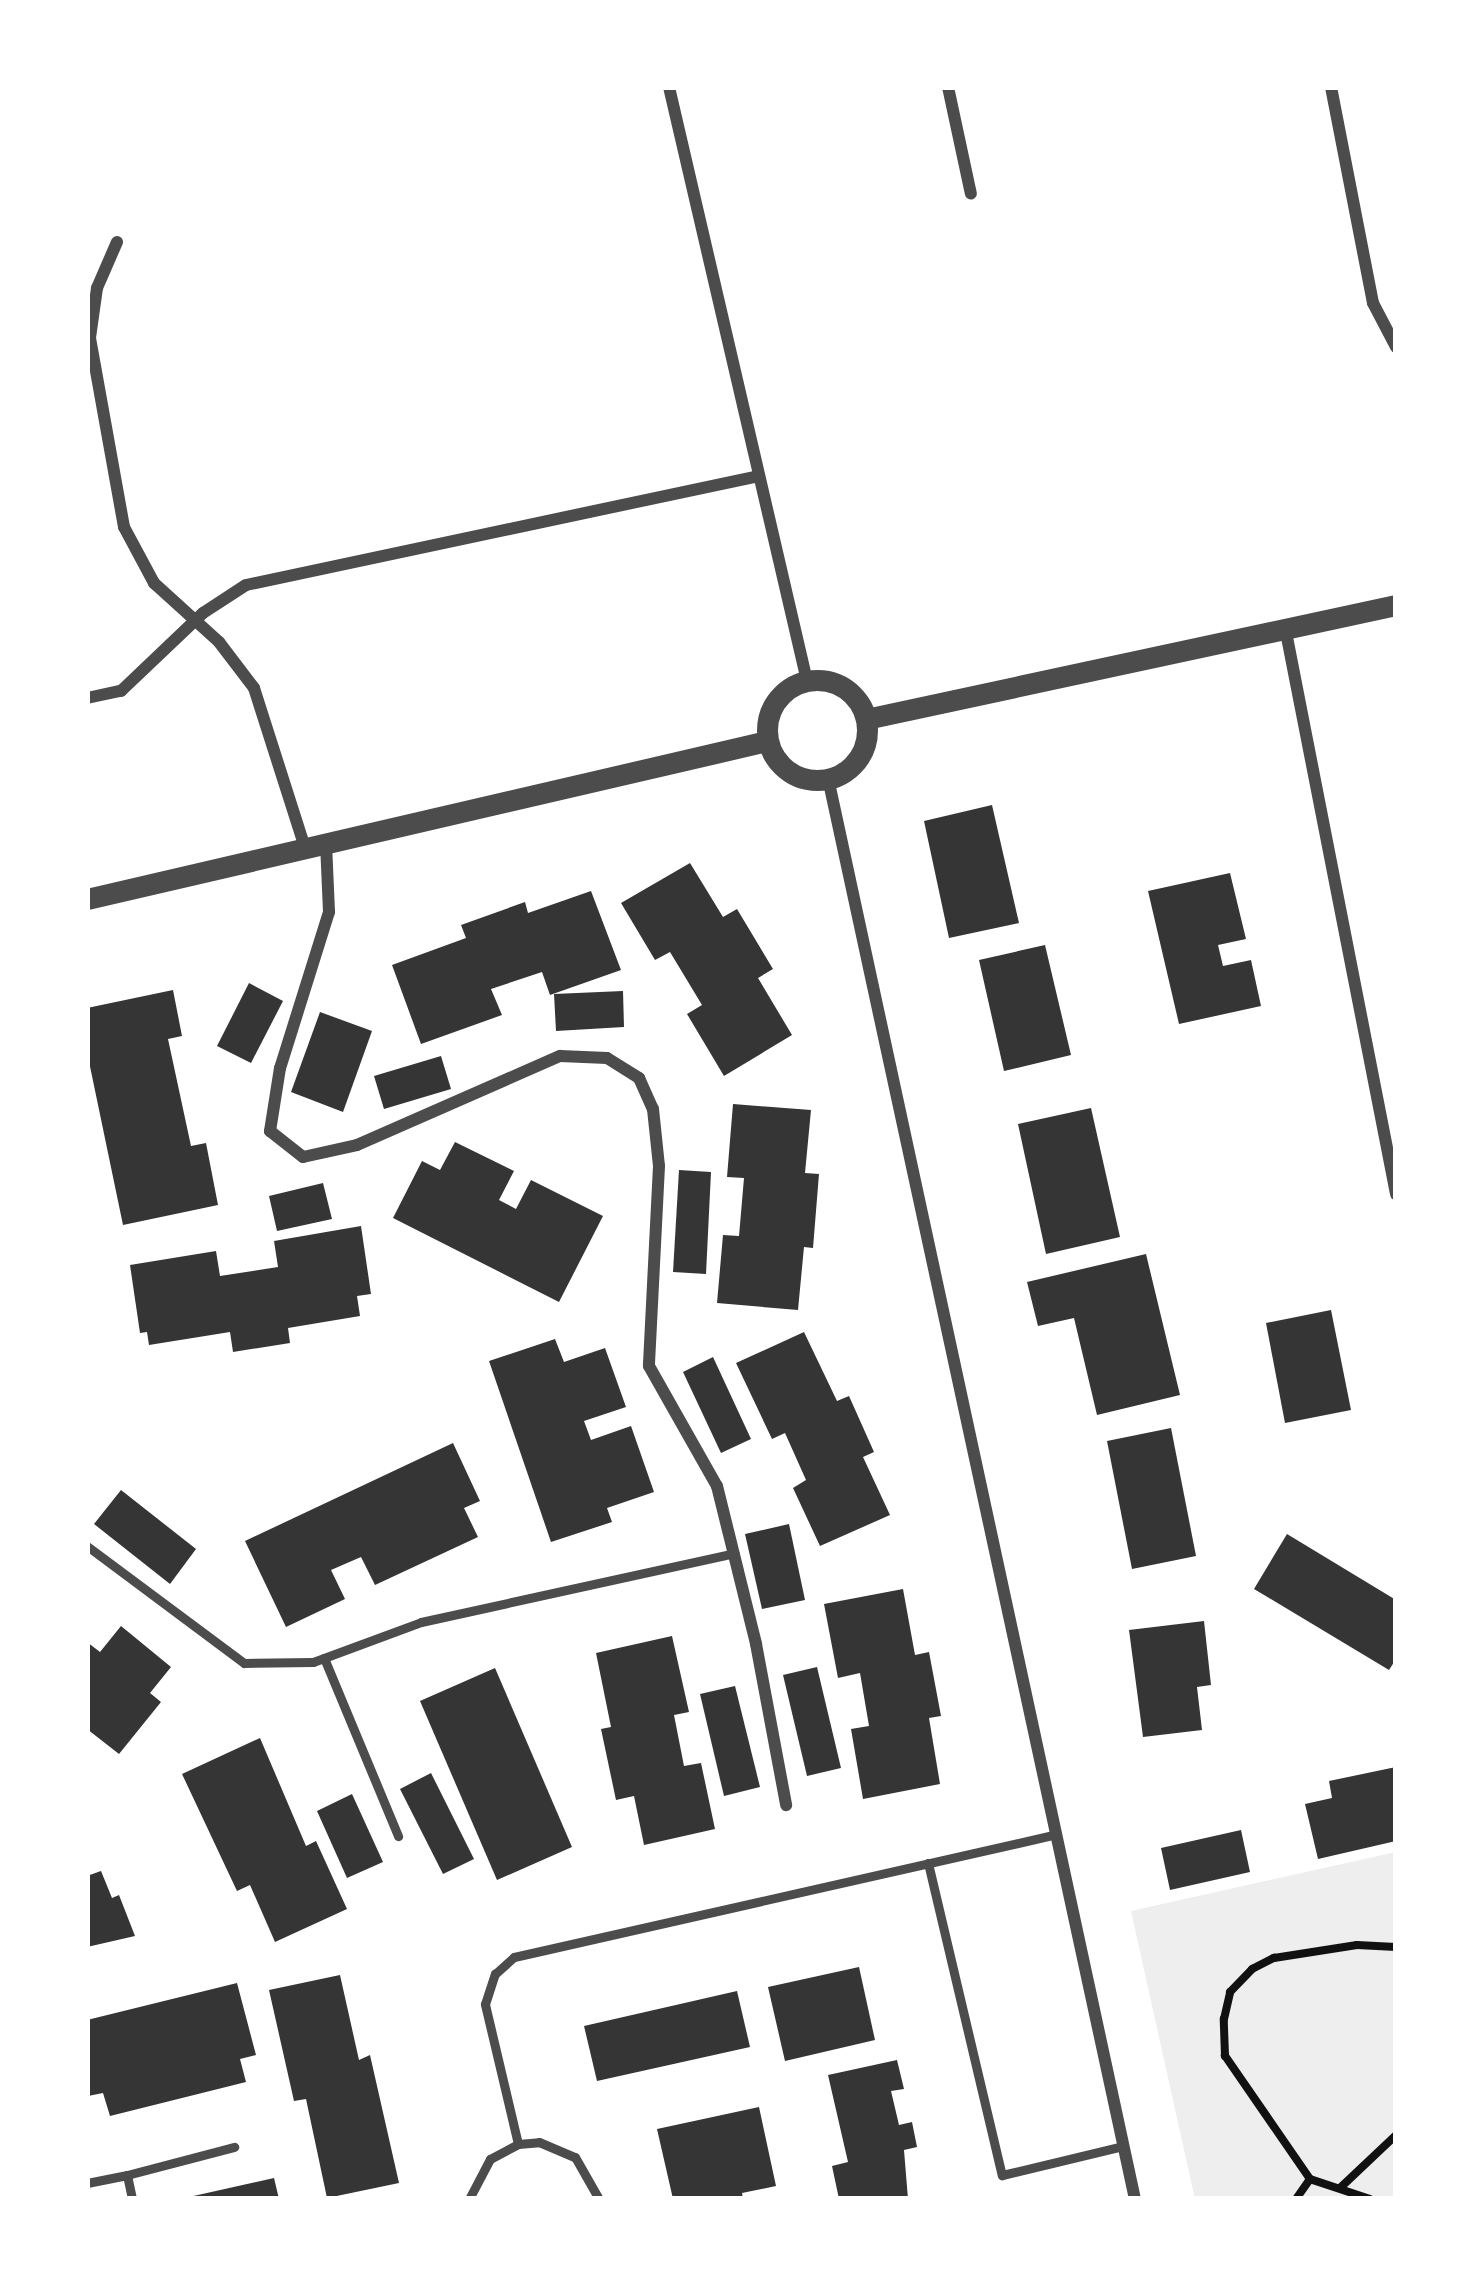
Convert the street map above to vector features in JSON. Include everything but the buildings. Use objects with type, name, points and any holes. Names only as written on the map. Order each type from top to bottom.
[{"type":"street","points":[[668,87],[807,681]]},
{"type":"street","points":[[948,87],[971,194]]},
{"type":"street","points":[[1331,87],[1373,303],[1396,347]]},
{"type":"street","points":[[117,242],[92,313],[95,389],[124,527],[154,584],[219,642],[254,688],[316,846],[329,912],[280,1068],[270,1131],[303,1157],[356,1145],[560,1056],[607,1058],[639,1078],[653,1109],[659,1166],[649,1366],[717,1486],[786,1805]]},
{"type":"street","points":[[87,698],[122,691],[223,597],[266,579],[759,476]]},
{"type":"street","points":[[866,719],[1396,604]]},
{"type":"street","points":[[1285,627],[1396,1194]]},
{"type":"street","points":[[807,681],[831,682],[847,690],[866,719],[861,753],[850,767],[829,778],[802,778],[786,770],[767,741],[772,707],[782,693],[807,681]]},
{"type":"street","points":[[87,898],[767,741]]},
{"type":"street","points":[[829,778],[1053,1835],[1136,2199]]},
{"type":"lane","points":[[87,1546],[244,1663],[325,1658],[421,1622],[734,1553]]},
{"type":"lane","points":[[325,1658],[398,1836]]},
{"type":"lane","points":[[518,2144],[485,2004],[495,1973],[526,1950],[1053,1835]]},
{"type":"lane","points":[[928,1863],[1002,2175],[1123,2146]]},
{"type":"lane","points":[[469,2199],[490,2159],[518,2144],[539,2142],[575,2157],[599,2199]]},
{"type":"lane","points":[[87,2183],[234,2146]]},
{"type":"lane","points":[[127,2175],[132,2199]]},
{"type":"path","points":[[1370,2199],[1310,2179],[1225,2056],[1230,1992],[1252,1969],[1274,1958],[1357,1945],[1396,1947]]},
{"type":"path","points":[[1340,2188],[1396,2135]]},
{"type":"path","points":[[1296,2199],[1310,2179]]},
{"type":"shaded area","points":[[1396,1852],[1396,2199],[1195,2199],[1131,1911]]}]
